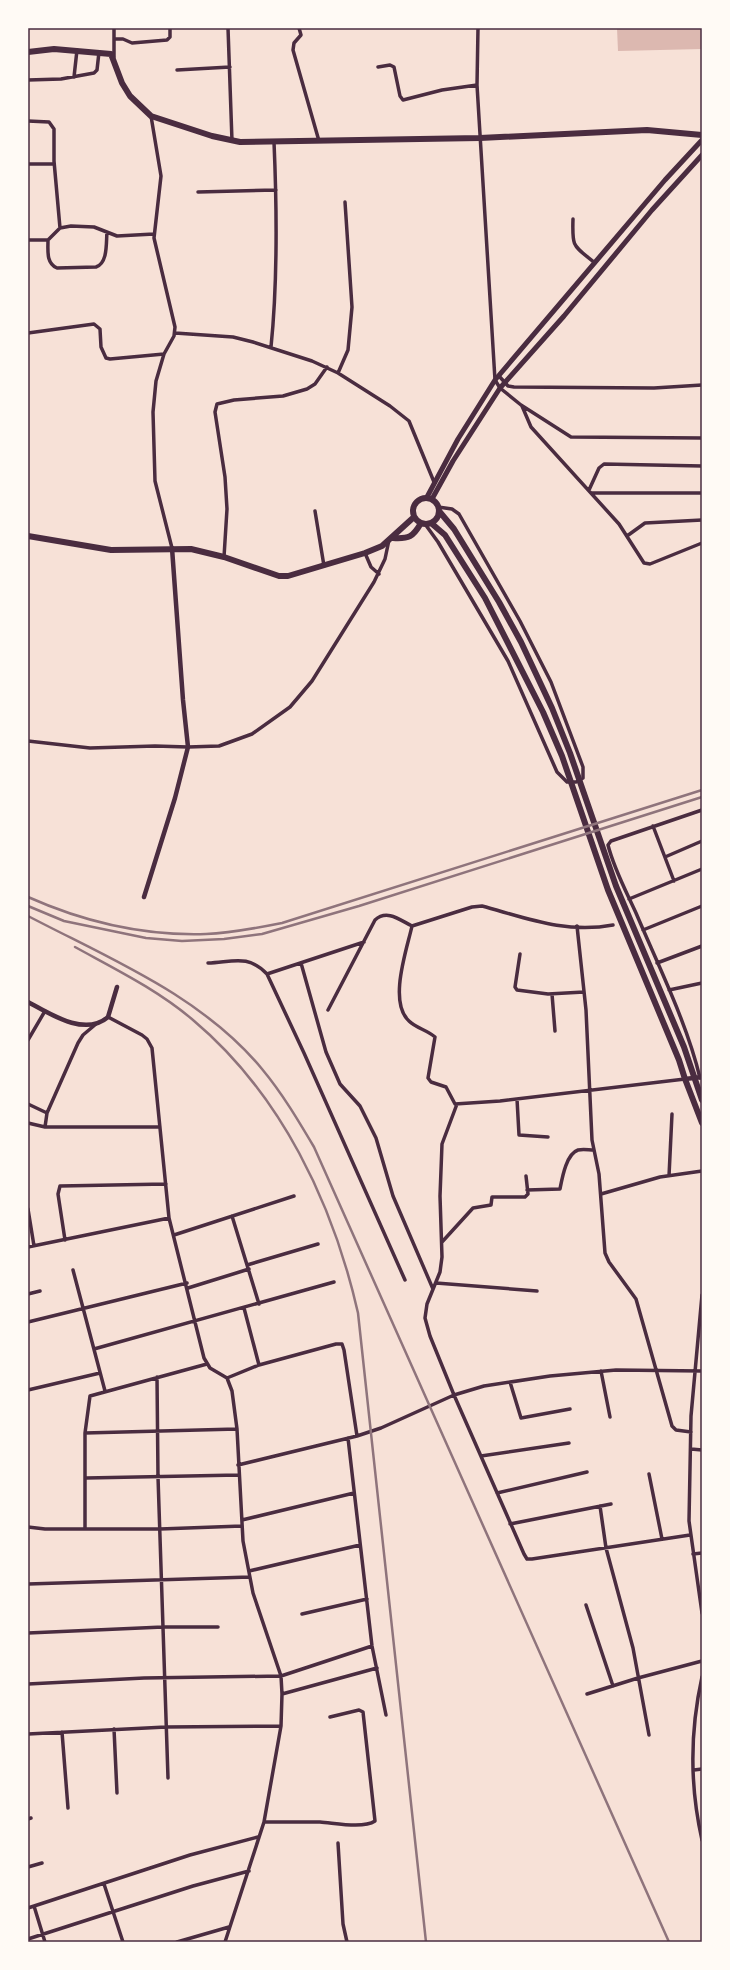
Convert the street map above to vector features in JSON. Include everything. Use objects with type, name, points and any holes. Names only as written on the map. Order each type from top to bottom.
[{"type":"main road","points":[[28,52],[54,49],[111,54],[114,57],[122,83],[130,96],[151,116],[232,140],[274,142],[480,138],[647,130],[702,135]]},
{"type":"main road","points":[[429,498],[434,482],[471,417],[497,378],[702,140]]},
{"type":"main road","points":[[429,498],[500,388],[564,316],[652,210],[702,155]]},
{"type":"main road","points":[[28,536],[111,550],[172,548],[191,549],[224,557],[279,576],[288,576],[365,553],[382,546],[414,517],[414,505],[419,499],[429,498]]},
{"type":"main road","points":[[429,498],[461,541],[499,602],[521,642],[552,708],[570,753],[616,886],[684,1047],[699,1078],[702,1100]]},
{"type":"main road","points":[[391,539],[405,538],[413,535],[426,523],[436,518],[438,509]]},
{"type":"main road","points":[[414,517],[438,528],[452,546],[485,598],[543,712],[562,756],[608,890],[673,1043],[702,1123]]},
{"type":"street","points":[[114,28],[114,57]]},
{"type":"street","points":[[114,39],[123,39],[132,43],[167,40],[170,38],[170,28]]},
{"type":"street","points":[[228,28],[232,140]]},
{"type":"street","points":[[299,28],[301,35],[294,43],[293,50],[319,141]]},
{"type":"street","points":[[478,28],[477,85],[480,138],[497,378],[500,388],[521,404],[571,437],[702,438]]},
{"type":"street","points":[[74,77],[77,50]]},
{"type":"street","points":[[28,80],[60,79],[96,72],[99,52]]},
{"type":"street","points":[[378,68],[390,65],[394,67],[400,96],[403,100],[442,90],[477,85]]},
{"type":"street","points":[[177,70],[230,66]]},
{"type":"street","points":[[144,897],[175,798],[188,747],[183,700],[172,548],[155,480],[153,463],[154,387],[164,354],[176,327],[154,240],[162,176],[151,116]]},
{"type":"street","points":[[28,121],[49,122],[52,124],[54,134],[54,164],[60,228]]},
{"type":"street","points":[[271,347],[277,257],[274,142]]},
{"type":"street","points":[[28,164],[54,164]]},
{"type":"street","points":[[198,192],[276,190]]},
{"type":"street","points":[[338,373],[348,350],[352,307],[345,202]]},
{"type":"street","points":[[573,219],[572,240],[577,248],[595,263]]},
{"type":"street","points":[[107,232],[104,261],[101,265],[96,267],[57,268],[50,262],[48,254],[48,240],[60,228],[71,226],[94,227],[122,236],[154,234]]},
{"type":"street","points":[[28,240],[48,240]]},
{"type":"street","points":[[28,333],[94,324],[100,329],[101,347],[106,358],[110,359],[164,354]]},
{"type":"street","points":[[175,332],[233,337],[271,347],[327,367],[338,373],[385,402],[409,421],[434,482]]},
{"type":"street","points":[[224,557],[227,509],[225,477],[215,412],[217,404],[234,400],[283,396],[307,389],[315,384],[327,367]]},
{"type":"street","points":[[497,378],[505,382],[508,386],[514,387],[654,388],[702,385]]},
{"type":"street","points":[[521,404],[531,427],[591,491],[619,524],[647,564],[702,543]]},
{"type":"street","points":[[591,491],[599,468],[604,464],[702,466]]},
{"type":"street","points":[[591,491],[702,493]]},
{"type":"street","points":[[426,523],[508,661],[557,772],[567,782],[576,782],[583,778],[583,767],[551,682],[533,646],[459,514],[452,509],[438,509]]},
{"type":"street","points":[[315,511],[324,566]]},
{"type":"street","points":[[627,536],[645,523],[702,520]]},
{"type":"street","points":[[28,741],[90,748],[155,746],[188,747],[219,746],[245,738],[290,707],[312,681],[379,574],[391,539]]},
{"type":"street","points":[[365,553],[371,567],[379,574]]},
{"type":"street","points":[[412,926],[398,995],[404,1014],[408,1020],[435,1036],[429,1080],[446,1087],[453,1102],[457,1104],[517,1100],[699,1078],[696,1059],[669,990],[629,899],[609,848],[609,843],[653,826],[702,810]]},
{"type":"street","points":[[653,826],[674,881]]},
{"type":"street","points":[[665,857],[702,841]]},
{"type":"street","points":[[629,899],[702,869]]},
{"type":"street","points":[[328,1010],[375,920],[383,915],[388,914],[412,926],[478,906],[539,923],[560,926],[596,927],[613,925]]},
{"type":"street","points":[[643,930],[702,906]]},
{"type":"street","points":[[577,926],[584,992],[592,1140],[599,1174],[605,1253],[609,1262],[636,1299],[672,1426],[676,1430],[691,1432]]},
{"type":"street","points":[[267,974],[364,942]]},
{"type":"street","points":[[657,963],[702,946]]},
{"type":"street","points":[[520,954],[516,989],[552,994],[584,992]]},
{"type":"street","points":[[208,963],[250,961],[258,965],[267,974],[304,1053],[405,1280]]},
{"type":"street","points":[[301,963],[326,1052],[340,1084],[360,1106],[376,1138],[393,1196],[433,1289]]},
{"type":"street","points":[[669,990],[702,983]]},
{"type":"street","points":[[45,1127],[47,1113],[78,1043],[83,1035],[96,1024],[108,1017],[117,987]]},
{"type":"street","points":[[552,994],[555,1031]]},
{"type":"street","points":[[28,1002],[70,1022],[96,1024]]},
{"type":"street","points":[[28,1040],[45,1011]]},
{"type":"street","points":[[108,1017],[142,1035],[149,1043],[155,1065],[170,1218],[207,1364],[210,1368],[227,1378],[232,1391],[237,1429],[242,1526],[250,1577],[253,1593],[281,1676],[281,1726],[264,1822],[225,1942]]},
{"type":"street","points":[[517,1100],[519,1135],[548,1138]]},
{"type":"street","points":[[28,1104],[47,1113]]},
{"type":"street","points":[[457,1104],[442,1144],[440,1196],[442,1257],[440,1272],[427,1304],[425,1318],[430,1336],[454,1395],[496,1493],[527,1559],[690,1535]]},
{"type":"street","points":[[669,1176],[672,1114]]},
{"type":"street","points":[[28,1123],[45,1127],[160,1126]]},
{"type":"street","points":[[527,1190],[560,1189],[563,1170],[572,1154],[577,1150],[594,1150]]},
{"type":"street","points":[[601,1194],[669,1176],[702,1171]]},
{"type":"street","points":[[442,1242],[473,1208],[491,1205],[494,1197],[524,1198],[527,1196],[526,1176]]},
{"type":"street","points":[[65,1240],[58,1194],[60,1186],[166,1184]]},
{"type":"street","points":[[174,1235],[294,1196]]},
{"type":"street","points":[[28,1209],[34,1246]]},
{"type":"street","points":[[232,1216],[259,1304]]},
{"type":"street","points":[[28,1247],[170,1218]]},
{"type":"street","points":[[247,1265],[318,1244]]},
{"type":"street","points":[[73,1270],[105,1391]]},
{"type":"street","points":[[188,1288],[249,1270]]},
{"type":"street","points":[[94,1349],[334,1282]]},
{"type":"street","points":[[28,1322],[187,1283]]},
{"type":"street","points":[[436,1283],[537,1291]]},
{"type":"street","points":[[28,1294],[40,1291]]},
{"type":"street","points":[[702,1295],[691,1432],[689,1521],[702,1613]]},
{"type":"street","points":[[244,1308],[259,1365]]},
{"type":"street","points":[[227,1378],[259,1365],[336,1344],[342,1344],[357,1436]]},
{"type":"street","points":[[85,1529],[85,1433],[90,1396],[207,1364]]},
{"type":"street","points":[[601,1371],[610,1417]]},
{"type":"street","points":[[238,1465],[357,1436],[381,1428],[454,1395],[484,1386],[601,1371],[702,1371]]},
{"type":"street","points":[[28,1390],[100,1373]]},
{"type":"street","points":[[157,1377],[158,1477],[168,1778]]},
{"type":"street","points":[[510,1382],[521,1418],[570,1409]]},
{"type":"street","points":[[85,1433],[237,1429]]},
{"type":"street","points":[[348,1438],[372,1646],[386,1715]]},
{"type":"street","points":[[481,1456],[569,1443]]},
{"type":"street","points":[[691,1449],[702,1450]]},
{"type":"street","points":[[496,1493],[587,1472]]},
{"type":"street","points":[[649,1474],[662,1539]]},
{"type":"street","points":[[86,1478],[239,1475]]},
{"type":"street","points":[[242,1520],[354,1493]]},
{"type":"street","points":[[510,1524],[611,1504]]},
{"type":"street","points":[[600,1506],[606,1548],[632,1648],[650,1735]]},
{"type":"street","points":[[28,1527],[45,1529],[160,1529],[242,1526]]},
{"type":"street","points":[[249,1571],[360,1545]]},
{"type":"street","points":[[693,1554],[702,1553]]},
{"type":"street","points":[[28,1584],[161,1578],[250,1577]]},
{"type":"street","points":[[302,1614],[367,1599]]},
{"type":"street","points":[[586,1605],[613,1686]]},
{"type":"street","points":[[28,1633],[163,1627],[218,1627]]},
{"type":"street","points":[[28,1684],[165,1677],[281,1676],[372,1646]]},
{"type":"street","points":[[587,1694],[638,1678],[702,1661]]},
{"type":"street","points":[[282,1694],[376,1668]]},
{"type":"street","points":[[702,1677],[695,1718],[694,1770],[697,1817],[702,1840]]},
{"type":"street","points":[[264,1822],[344,1825],[370,1824],[375,1821],[363,1712],[358,1710],[330,1717]]},
{"type":"street","points":[[28,1734],[166,1727],[281,1726]]},
{"type":"street","points":[[114,1729],[117,1793]]},
{"type":"street","points":[[62,1732],[68,1808]]},
{"type":"street","points":[[694,1770],[702,1769]]},
{"type":"street","points":[[28,1908],[190,1855],[258,1837]]},
{"type":"street","points":[[338,1843],[343,1924],[347,1942]]},
{"type":"street","points":[[28,1867],[42,1863]]},
{"type":"street","points":[[28,1939],[193,1886],[249,1871]]},
{"type":"street","points":[[104,1884],[123,1942]]},
{"type":"street","points":[[34,1906],[45,1942]]},
{"type":"street","points":[[177,1942],[229,1927]]},
{"type":"shaded area","points":[[617,28],[702,28],[702,49],[618,51]]},
{"type":"railway","points":[[28,897],[71,914],[115,926],[138,930],[183,934],[206,934],[244,930],[282,923],[702,790]]},
{"type":"railway","points":[[28,906],[64,921],[146,938],[182,941],[224,939],[262,934],[359,906],[702,797]]},
{"type":"railway","points":[[28,916],[153,981],[212,1020],[238,1043],[262,1069],[296,1117],[314,1147],[669,1942]]},
{"type":"railway","points":[[75,947],[136,980],[180,1009],[224,1049],[252,1082],[277,1116],[299,1153],[318,1191],[334,1231],[358,1313],[426,1942]]}]
